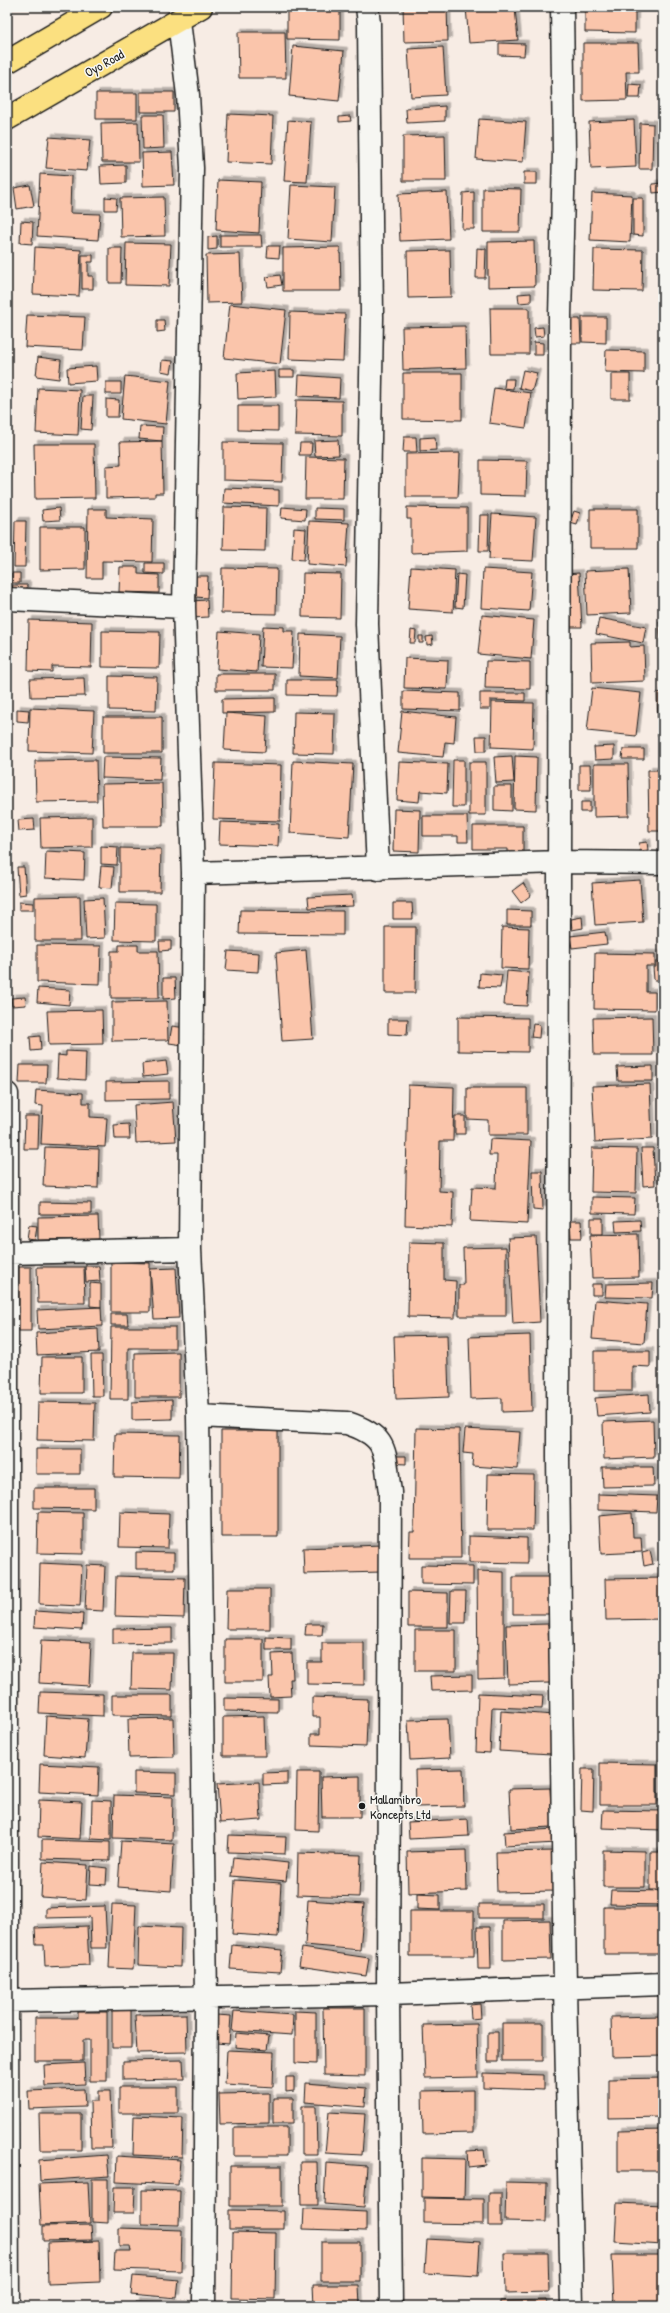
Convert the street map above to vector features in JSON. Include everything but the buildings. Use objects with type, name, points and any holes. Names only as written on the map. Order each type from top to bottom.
[{"type":"main road","points":[[7,62],[101,7]]},
{"type":"main road","name":"Oyo Road","points":[[7,119],[201,7]]},
{"type":"street","points":[[368,7],[370,23],[372,317],[367,624],[378,869]]},
{"type":"street","points":[[562,7],[564,152],[560,317],[561,862],[558,1458],[565,1988],[572,2306]]},
{"type":"street","points":[[179,21],[188,95],[192,168],[184,607],[193,873],[190,1249],[198,1416],[206,1998],[204,2306]]},
{"type":"street","points":[[7,599],[184,607]]},
{"type":"street","points":[[193,873],[378,869],[561,862],[663,863]]},
{"type":"street","points":[[7,1094],[7,1993]]},
{"type":"street","points":[[8,1253],[190,1249]]},
{"type":"street","points":[[198,1416],[346,1422],[366,1429],[383,1444],[390,1492],[388,1994],[391,2306]]},
{"type":"street","points":[[7,2001],[388,1994],[663,1984]]},
{"type":"street","points":[[7,2007],[8,2306]]},
{"type":"place","name":"Mallamibro Koncepts Ltd","points":[[362,1806]]}]
